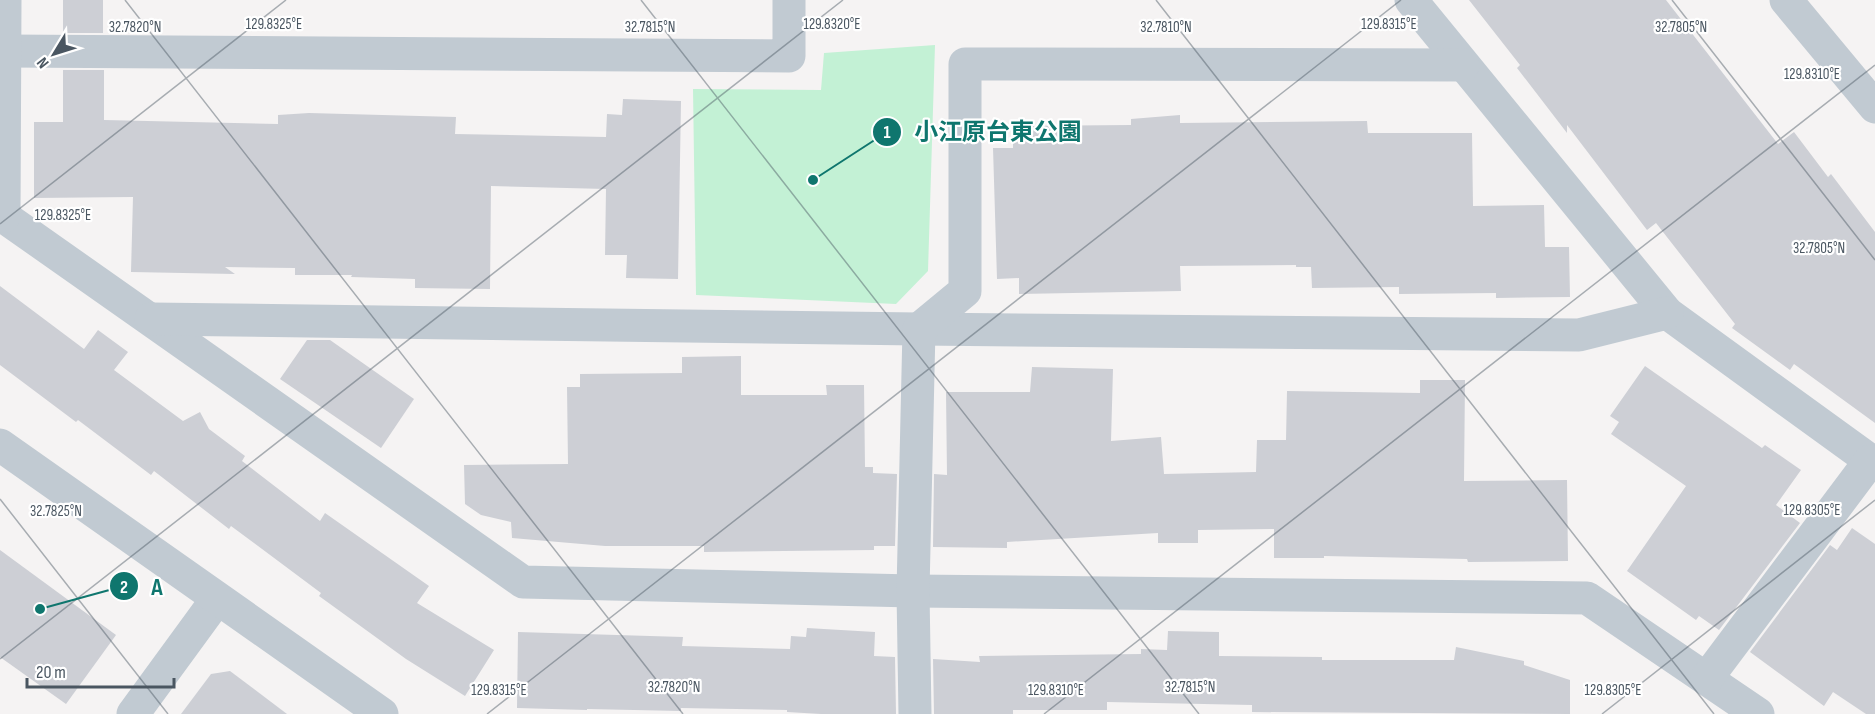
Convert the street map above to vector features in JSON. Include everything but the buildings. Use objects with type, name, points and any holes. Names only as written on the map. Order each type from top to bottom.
[{"type":"street","points":[[5,0],[2,215],[523,582],[913,591],[1587,598],[1758,714]]},
{"type":"street","points":[[6,51],[789,56],[789,0]]},
{"type":"street","points":[[1411,0],[1667,314],[1873,463],[1707,678]]},
{"type":"street","points":[[1786,0],[1875,107]]},
{"type":"street","points":[[915,714],[913,591],[919,329],[966,291],[965,64],[1463,65]]},
{"type":"street","points":[[151,319],[1579,335],[1667,314]]},
{"type":"street","points":[[0,445],[382,714]]},
{"type":"street","points":[[133,714],[217,599]]},
{"type":"green space","points":[[935,45],[928,271],[896,304],[696,295],[693,89],[821,90],[824,53]]},
{"type":"place","name":"小江原台東公園","points":[[813,180]]},
{"type":"place","name":"A","points":[[40,609]]}]
